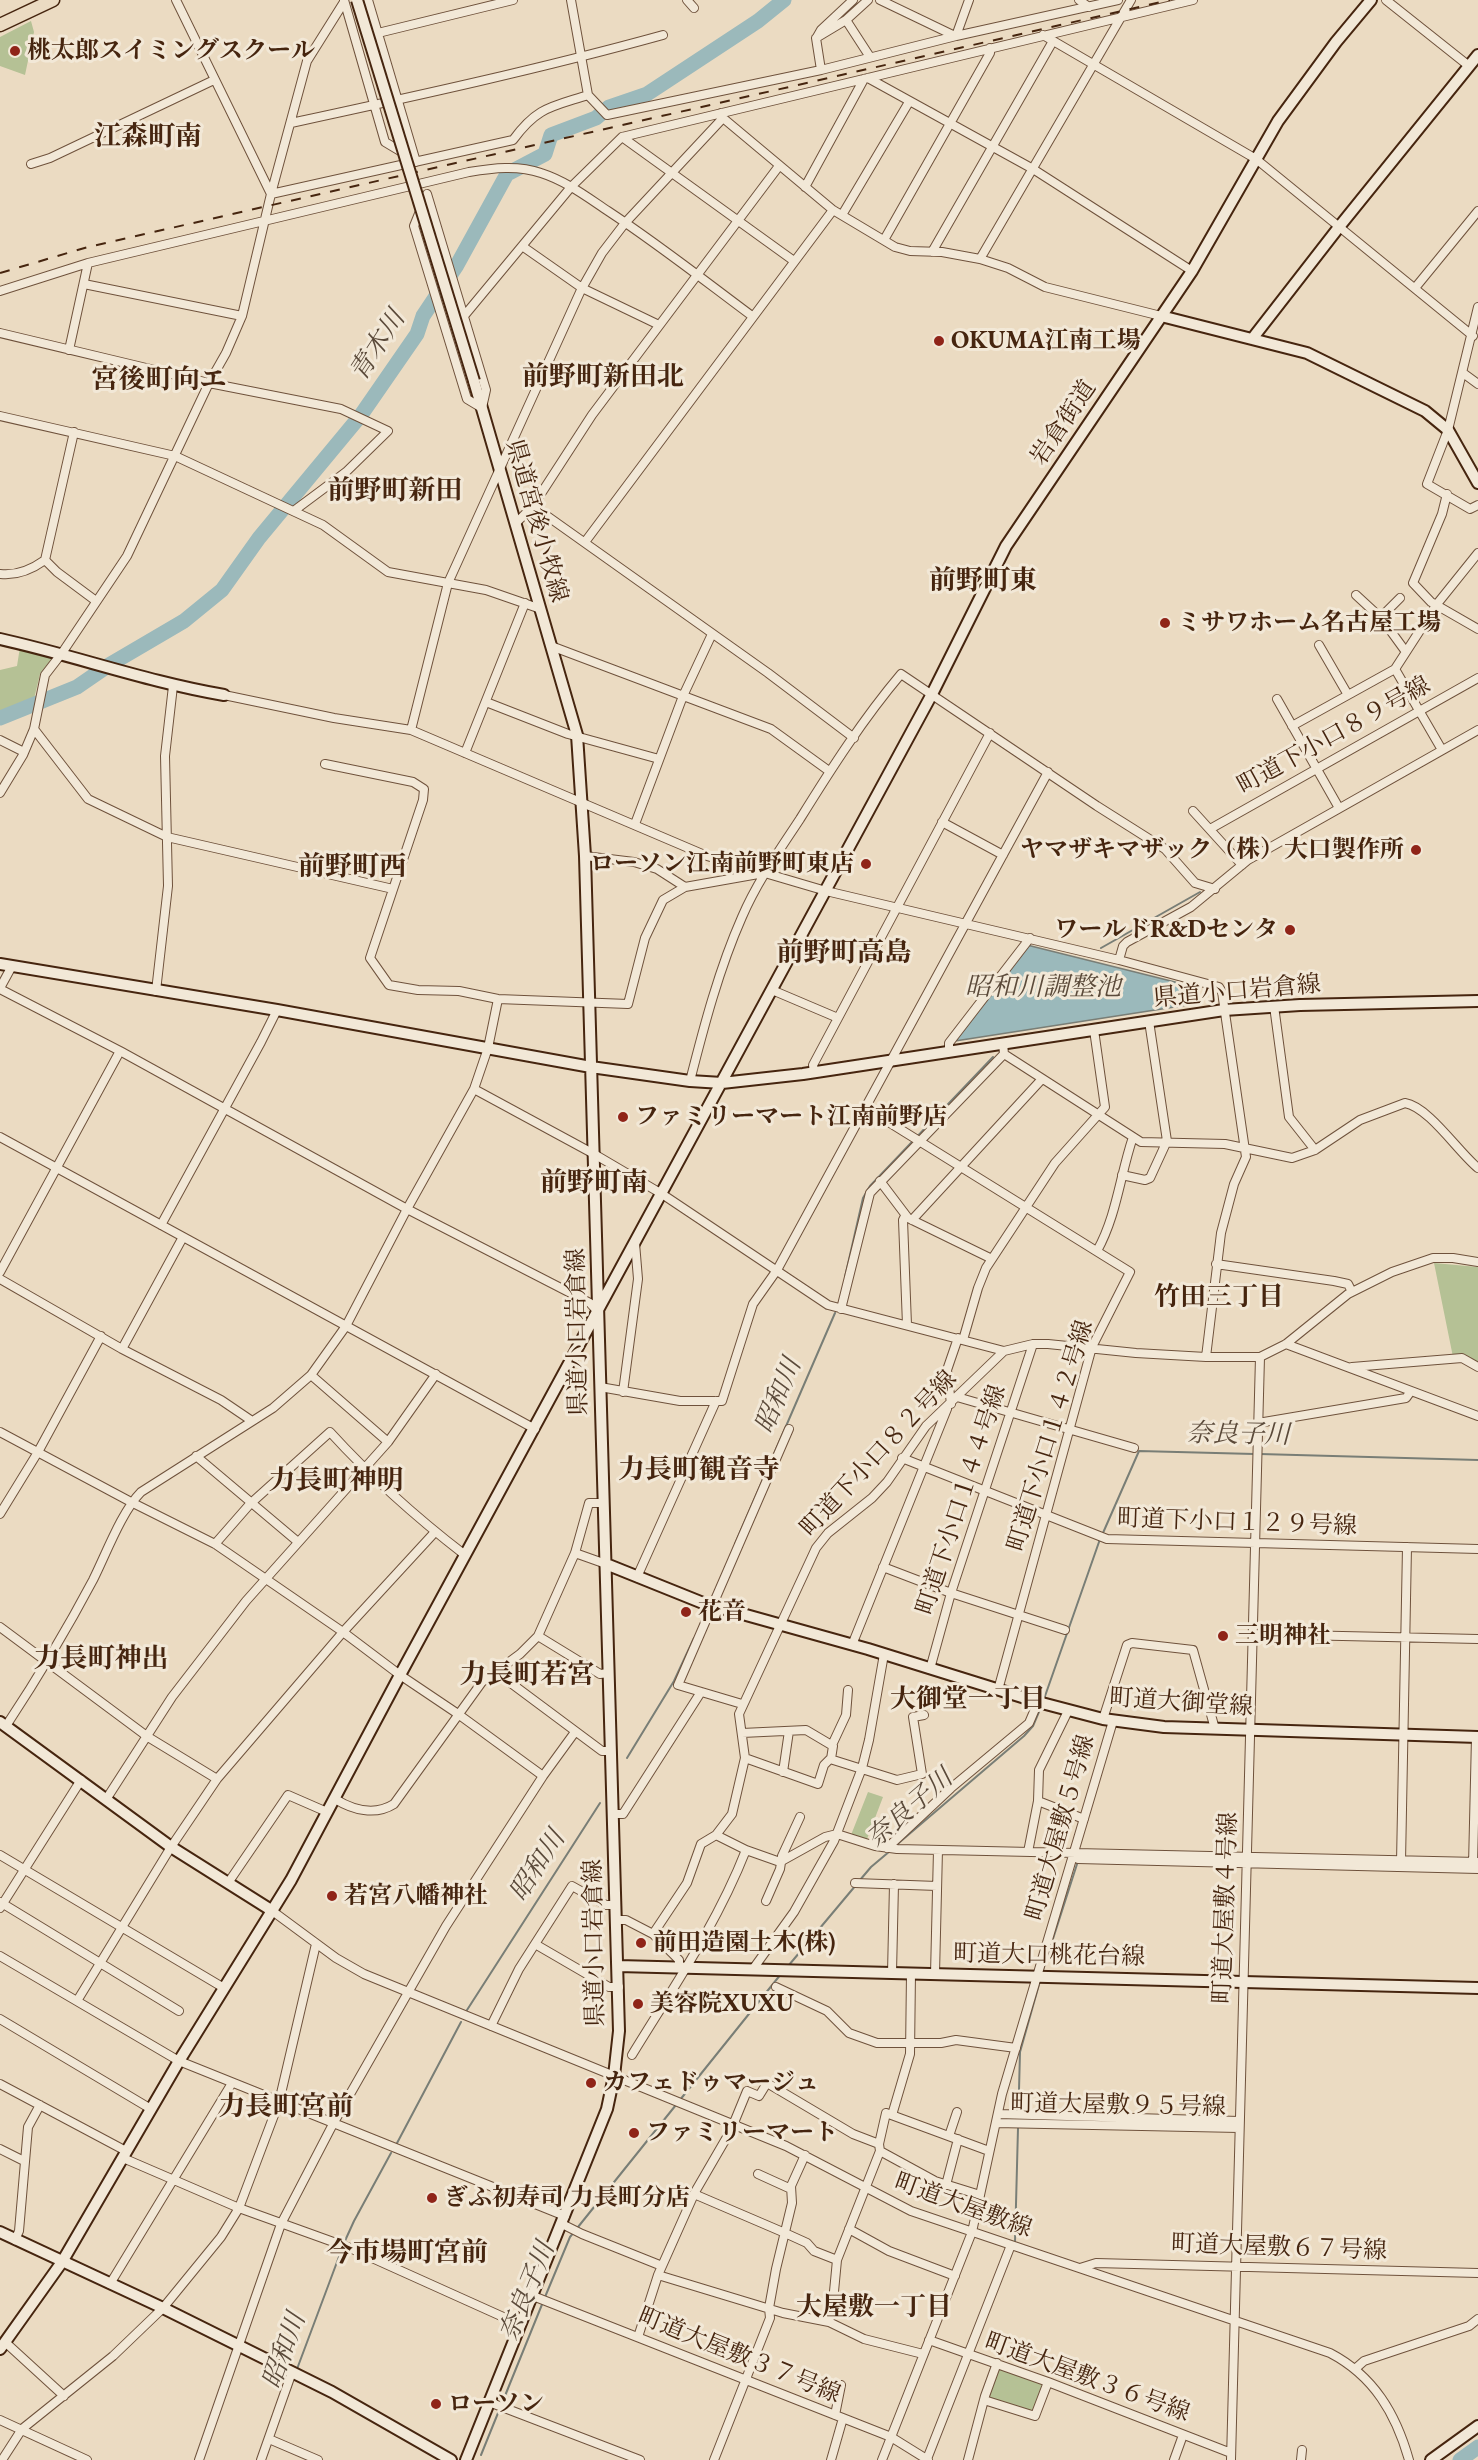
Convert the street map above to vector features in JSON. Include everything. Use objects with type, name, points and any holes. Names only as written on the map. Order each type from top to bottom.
[{"type":"main road","points":[[0,25],[52,0]]},
{"type":"street","points":[[176,0],[271,194]]},
{"type":"street","name":"県道宮後小牧線","points":[[357,0],[474,381],[516,523],[538,608],[577,735],[583,802],[591,1067]]},
{"type":"street","points":[[368,0],[416,162]]},
{"type":"street","points":[[378,33],[513,0]]},
{"type":"street","points":[[571,0],[588,95],[604,113],[821,70],[956,36],[1118,0]]},
{"type":"street","points":[[687,0],[694,8]]},
{"type":"street","points":[[821,70],[816,38],[821,30],[853,0]]},
{"type":"street","points":[[816,38],[846,20],[868,0]]},
{"type":"street","points":[[880,0],[956,36]]},
{"type":"street","points":[[956,36],[969,0]]},
{"type":"street","points":[[1078,0],[1089,6]]},
{"type":"street","points":[[980,259],[1131,0]]},
{"type":"street","points":[[464,316],[571,187],[622,137],[722,115],[1193,0]]},
{"type":"street","points":[[1386,0],[1474,70]]},
{"type":"street","points":[[344,1],[385,142],[416,162]]},
{"type":"street","points":[[0,793],[24,752],[34,729],[45,675],[127,556],[176,456],[208,383],[226,353],[242,316],[271,194],[307,61],[344,1]]},
{"type":"street","name":"岩倉街道","points":[[62,2262],[179,2061],[291,1880],[932,694],[1006,546],[1191,271],[1278,121],[1369,1]]},
{"type":"street","points":[[846,20],[870,57]]},
{"type":"street","points":[[291,123],[582,57],[663,35]]},
{"type":"street","points":[[1043,35],[1256,159],[1473,336]]},
{"type":"street","points":[[932,252],[1053,41]]},
{"type":"street","points":[[884,240],[990,53],[990,48]]},
{"type":"street","points":[[1252,339],[1339,226],[1474,70],[1478,55]]},
{"type":"street","points":[[866,79],[1033,169],[1191,271]]},
{"type":"street","points":[[805,187],[866,79]]},
{"type":"street","points":[[31,165],[214,80]]},
{"type":"street","points":[[271,194],[513,140],[530,118],[560,103],[588,95]]},
{"type":"street","points":[[842,215],[909,102]]},
{"type":"street","points":[[722,115],[833,210],[895,247],[910,251],[980,259],[1008,268],[1045,287],[1252,339],[1323,360],[1425,411],[1446,428],[1478,483]]},
{"type":"street","points":[[411,730],[448,583],[582,288],[602,253],[626,223],[722,115]]},
{"type":"street","points":[[622,137],[794,261]]},
{"type":"street","points":[[516,523],[532,506],[592,415],[695,274],[779,166]]},
{"type":"street","points":[[0,291],[88,263],[265,219],[469,172],[497,168],[524,169],[542,173],[571,187],[626,223],[752,316]]},
{"type":"street","points":[[424,184],[486,390],[482,408],[467,399],[414,226],[427,194]]},
{"type":"street","points":[[585,542],[833,210]]},
{"type":"street","points":[[1415,288],[1478,211]]},
{"type":"street","points":[[522,246],[582,288],[659,324]]},
{"type":"street","points":[[69,350],[88,263]]},
{"type":"street","points":[[84,284],[242,316]]},
{"type":"street","points":[[1478,307],[1463,373],[1427,484],[1470,509],[1478,505]]},
{"type":"street","points":[[0,333],[208,383],[341,409],[388,431],[346,472],[295,510]]},
{"type":"street","points":[[1463,373],[1478,384]]},
{"type":"street","points":[[0,416],[176,456],[323,525],[388,572],[486,590],[538,608]]},
{"type":"street","points":[[0,574],[32,569],[45,560],[74,432]]},
{"type":"street","points":[[1447,494],[1442,514],[1413,583],[1431,602],[1478,629]]},
{"type":"street","points":[[532,506],[854,738]]},
{"type":"street","points":[[1292,726],[1395,669],[1437,604],[1478,554]]},
{"type":"street","points":[[45,560],[57,572],[96,600]]},
{"type":"street","points":[[1356,595],[1380,618],[1406,652]]},
{"type":"street","points":[[1380,618],[1400,598]]},
{"type":"street","points":[[465,753],[525,603]]},
{"type":"street","points":[[635,824],[682,696],[712,634]]},
{"type":"street","points":[[0,639],[62,652],[173,686],[334,718],[411,730],[707,855],[826,891],[1030,938],[1217,986],[1222,992],[1246,1157],[1234,1184],[1221,1233],[1206,1358]]},
{"type":"street","points":[[1319,645],[1348,695]]},
{"type":"street","points":[[551,646],[771,729],[829,771]]},
{"type":"street","points":[[1395,669],[1442,750]]},
{"type":"street","points":[[690,1081],[723,967],[742,916],[765,873],[829,771],[882,697],[902,674],[1165,849],[1195,884],[1215,889]]},
{"type":"street","name":"町道下小口８９号線","points":[[1210,829],[1478,678]]},
{"type":"street","points":[[156,991],[168,886],[165,756],[173,686]]},
{"type":"street","points":[[1277,699],[1339,808]]},
{"type":"street","points":[[486,702],[577,735],[659,759]]},
{"type":"street","points":[[34,729],[88,799],[167,837],[393,890]]},
{"type":"street","points":[[1119,960],[1123,946],[1132,938],[1183,912],[1215,889],[1242,865],[1478,730]]},
{"type":"street","points":[[814,1072],[813,1065],[990,733]]},
{"type":"street","points":[[0,740],[24,752]]},
{"type":"street","points":[[325,764],[413,782],[424,789],[370,958],[389,985],[418,990],[459,991],[498,999],[628,1004],[645,938],[663,900],[686,887],[765,873]]},
{"type":"street","points":[[600,1387],[680,1401],[722,1401],[753,1305],[777,1270],[1048,772]]},
{"type":"street","points":[[1193,811],[1242,865]]},
{"type":"street","points":[[942,822],[1003,855]]},
{"type":"street","points":[[585,856],[634,862],[657,869],[686,887]]},
{"type":"street","points":[[949,1052],[949,1043],[1030,938]]},
{"type":"street","points":[[0,964],[277,1010],[591,1067]]},
{"type":"street","points":[[12,966],[0,989],[120,1051],[407,1209],[590,1303],[598,1312]]},
{"type":"street","points":[[772,990],[838,1018]]},
{"type":"street","points":[[271,1910],[171,1847],[3,1724],[47,1664],[107,1553],[131,1502],[141,1492],[273,1408],[311,1375],[346,1326],[407,1209],[474,1089],[488,1048],[498,999]]},
{"type":"street","name":"県道小口岩倉線","points":[[466,2460],[607,2109],[619,2037],[591,1067],[690,1081],[722,1083],[949,1052],[1003,1049],[1094,1030],[1224,1010],[1274,1006],[1478,1001]]},
{"type":"street","points":[[1274,1006],[1289,1117],[1316,1149]]},
{"type":"street","points":[[161,1225],[277,1010]]},
{"type":"street","points":[[1122,1175],[1145,1180],[1150,1178],[1167,1141],[1149,1021]]},
{"type":"street","points":[[852,1645],[949,1406],[948,1370],[978,1288],[992,1259],[1055,1163],[1105,1107],[1094,1030]]},
{"type":"street","points":[[842,1309],[870,1193],[1003,1049],[1041,1079],[1141,1142],[1225,1144],[1292,1158],[1316,1149],[1360,1120],[1405,1103],[1426,1116],[1478,1168]]},
{"type":"street","points":[[0,1272],[120,1051]]},
{"type":"street","points":[[907,1325],[903,1220],[908,1218],[961,1167],[1041,1079]]},
{"type":"street","points":[[474,1089],[662,1194],[828,1305],[1004,1351],[1034,1344],[1206,1358],[1260,1357],[1286,1344],[1352,1292],[1392,1272],[1433,1258],[1478,1262]]},
{"type":"street","name":"町道下小口１４２号線","points":[[866,1108],[1130,1272],[1092,1347],[998,1690]]},
{"type":"street","points":[[0,1137],[535,1429]]},
{"type":"street","points":[[1097,1251],[1112,1220],[1133,1137]]},
{"type":"street","points":[[880,1181],[908,1218],[992,1259]]},
{"type":"street","points":[[122,1349],[183,1237]]},
{"type":"street","points":[[623,1392],[638,1279],[634,1243]]},
{"type":"street","points":[[1216,1264],[1334,1281],[1348,1284],[1352,1292]]},
{"type":"street","points":[[0,1278],[122,1349],[221,1400],[252,1421]]},
{"type":"street","points":[[0,1514],[38,1452],[101,1336]]},
{"type":"street","name":"町道下小口１４４号線","points":[[930,1669],[951,1593],[1034,1344]]},
{"type":"street","points":[[1286,1344],[1478,1416]]},
{"type":"street","name":"町道下小口８２号線","points":[[742,1704],[816,1548],[828,1533],[872,1498],[887,1482],[926,1426],[1004,1351]]},
{"type":"street","name":"町道大屋敷４号線","points":[[1231,2457],[1260,1357]]},
{"type":"street","points":[[1348,1367],[1462,1358],[1478,1367]]},
{"type":"street","points":[[107,1798],[172,1697],[264,1580],[388,1442],[436,1374]]},
{"type":"street","points":[[311,1375],[388,1442]]},
{"type":"street","points":[[1258,1422],[1406,1398],[1411,1391]]},
{"type":"street","points":[[957,1397],[1134,1448]]},
{"type":"street","points":[[637,1577],[716,1401]]},
{"type":"street","points":[[653,1934],[687,1883],[701,1844],[716,1835],[734,1811],[745,1758],[739,1714],[742,1704],[678,1685],[789,1429]]},
{"type":"street","points":[[0,1432],[215,1544],[264,1580],[343,1632],[400,1675],[458,1713],[543,1776]]},
{"type":"street","points":[[215,1544],[250,1504],[330,1432],[364,1469],[435,1532],[465,1555]]},
{"type":"street","points":[[196,1456],[250,1504],[298,1542]]},
{"type":"street","name":"町道下小口１２９号線","points":[[902,1458],[1107,1539],[1478,1549]]},
{"type":"street","points":[[334,1799],[345,1805],[372,1810],[385,1809],[394,1804],[482,1682],[520,1654],[538,1636],[575,1553],[589,1503],[603,1503]]},
{"type":"street","points":[[77,2001],[171,1847],[217,1779],[343,1632],[435,1532]]},
{"type":"street","points":[[1401,1863],[1407,1547]]},
{"type":"street","points":[[575,1553],[606,1564]]},
{"type":"street","name":"町道大御堂線","points":[[606,1564],[714,1606],[884,1654],[1068,1711],[1108,1720],[1164,1727],[1477,1737]]},
{"type":"street","points":[[883,1567],[951,1593],[1065,1630]]},
{"type":"street","points":[[0,1627],[148,1737],[217,1779]]},
{"type":"street","points":[[1252,1634],[1478,1639]]},
{"type":"street","points":[[538,1636],[600,1674],[609,1673]]},
{"type":"street","name":"町道大屋敷５号線","points":[[882,2460],[972,2232],[997,2118],[1084,1819],[1127,1645],[1132,1643],[1193,1650],[1215,1729]]},
{"type":"street","points":[[753,1969],[794,1912],[837,1834],[862,1768],[884,1654]]},
{"type":"street","points":[[496,1672],[602,1751],[611,1751]]},
{"type":"street","points":[[745,1758],[818,1784],[824,1765],[831,1759],[832,1745],[846,1715],[848,1690]]},
{"type":"street","points":[[613,1814],[623,1814],[701,1692]]},
{"type":"street","points":[[887,1848],[951,1788],[1029,1723],[1038,1702]]},
{"type":"street","points":[[1028,1852],[1038,1801],[1039,1770],[1068,1711]]},
{"type":"street","points":[[831,1759],[897,1780],[922,1774],[913,1718],[924,1715]]},
{"type":"street","points":[[742,1733],[806,1730],[832,1745]]},
{"type":"street","points":[[783,1772],[789,1731]]},
{"type":"street","points":[[199,2460],[282,2224],[333,2124],[446,1926],[543,1776],[575,1732]]},
{"type":"street","points":[[716,1835],[746,1850],[780,1862],[825,1837],[837,1834],[887,1848],[1074,1853],[1078,1859],[1247,1859],[1475,1865],[1477,1737]]},
{"type":"street","points":[[81,1780],[1,1905],[179,2011]]},
{"type":"street","points":[[228,1883],[288,1795],[327,1812]]},
{"type":"street","points":[[1038,1801],[1084,1819]]},
{"type":"street","points":[[766,1901],[800,1816]]},
{"type":"street","points":[[632,2055],[731,1889],[746,1850]]},
{"type":"street","points":[[935,1974],[938,1850]]},
{"type":"street","points":[[0,1855],[224,1988]]},
{"type":"street","points":[[855,1883],[937,1886]]},
{"type":"street","points":[[892,1973],[894,1884]]},
{"type":"street","points":[[491,2026],[519,1970],[572,1886],[606,1905],[616,1905]]},
{"type":"street","name":"町道大屋敷線","points":[[271,1910],[352,1968],[805,2155],[911,2211],[1317,2347],[1355,2369],[1373,2386],[1389,2408],[1401,2432],[1410,2460]]},
{"type":"street","points":[[616,1920],[626,1920],[653,1934],[683,1967]]},
{"type":"street","points":[[2,2460],[22,2429],[113,2356],[163,2308],[221,2237],[239,2208],[279,2102],[316,1944]]},
{"type":"street","points":[[535,1944],[609,1987],[619,1987]]},
{"type":"street","points":[[0,1956],[179,2061],[564,2220],[582,2234],[662,2266]]},
{"type":"street","name":"町道大口桃花台線","points":[[618,1966],[1478,1988]]},
{"type":"street","points":[[891,2115],[910,2054],[911,1973]]},
{"type":"street","points":[[777,1987],[827,2011],[849,2033],[877,2043],[941,2043],[956,2040],[1016,2048]]},
{"type":"street","points":[[0,2019],[151,2109]]},
{"type":"street","points":[[110,2284],[232,2083]]},
{"type":"street","points":[[638,2337],[658,2275],[694,2194],[733,2125],[747,2091],[759,2096],[767,2083],[879,2147],[926,2177],[980,2195]]},
{"type":"street","points":[[0,2084],[124,2155],[174,2180],[239,2208],[350,2248],[521,2325]]},
{"type":"street","points":[[15,2240],[19,2231],[28,2127],[40,2105]]},
{"type":"street","points":[[949,2136],[957,2112]]},
{"type":"street","points":[[829,2322],[837,2260],[879,2147],[886,2113],[989,2151]]},
{"type":"street","name":"町道大屋敷９５号線","points":[[997,2118],[1239,2125]]},
{"type":"street","points":[[946,2185],[958,2139]]},
{"type":"street","points":[[0,2149],[24,2161]]},
{"type":"street","points":[[714,2460],[770,2318],[769,2308],[792,2203],[791,2189],[805,2155]]},
{"type":"street","points":[[758,2174],[791,2189]]},
{"type":"street","points":[[694,2194],[807,2243],[814,2251],[837,2260]]},
{"type":"street","points":[[849,2229],[889,2251],[955,2276]]},
{"type":"street","points":[[0,2232],[163,2308],[332,2392],[451,2460]]},
{"type":"street","points":[[927,2460],[1011,2245]]},
{"type":"street","points":[[62,2262],[2,2346],[64,2396]]},
{"type":"street","name":"町道大屋敷６７号線","points":[[1080,2268],[1096,2263],[1478,2273]]},
{"type":"street","points":[[658,2275],[769,2308],[829,2322],[864,2339],[923,2354]]},
{"type":"street","name":"町道大屋敷３７号線","points":[[532,2296],[891,2437],[927,2460]]},
{"type":"street","points":[[1355,2369],[1364,2361],[1469,2326],[1478,2319]]},
{"type":"street","name":"町道大屋敷３６号線","points":[[929,2340],[1048,2382],[1183,2435],[1231,2457]]},
{"type":"street","points":[[968,2460],[984,2400],[997,2363]]},
{"type":"street","points":[[261,2460],[271,2440],[295,2374]]},
{"type":"street","points":[[984,2400],[1035,2416],[1048,2382]]},
{"type":"street","points":[[835,2415],[841,2385]]},
{"type":"street","points":[[489,2402],[635,2459]]},
{"type":"street","points":[[831,2460],[843,2418]]},
{"type":"street","points":[[0,2420],[87,2460]]},
{"type":"street","points":[[1431,2460],[1478,2426]]},
{"type":"street","points":[[1174,2460],[1183,2435]]},
{"type":"street","points":[[271,2440],[318,2460]]},
{"type":"street","points":[[1301,2460],[1302,2450]]},
{"type":"green space","name":"桃太郎スイミングスクール","points":[[31,21],[34,32],[25,75],[0,66],[0,37]]},
{"type":"green space","points":[[20,647],[54,656],[40,674],[34,699],[0,713],[0,670],[17,666]]},
{"type":"green space","points":[[1434,1263],[1478,1267],[1478,1365],[1453,1357]]},
{"type":"green space","points":[[868,1792],[883,1797],[867,1839],[851,1835]]},
{"type":"green space","points":[[997,2363],[1048,2382],[1035,2416],[984,2400]]},
{"type":"water","name":"昭和川調整池","points":[[1027,945],[1175,982],[1193,991],[1194,1004],[955,1041]]},
{"type":"waterway","name":"青木川","points":[[0,718],[77,687],[109,665],[184,621],[222,590],[259,538],[361,415],[417,334],[423,316],[457,265],[507,174],[545,154],[551,135],[596,118],[609,107],[647,94],[758,21],[784,0]]},
{"type":"waterway","name":"昭和川","points":[[1101,948],[1200,892]]},
{"type":"waterway","name":"昭和川","points":[[845,1277],[863,1198],[870,1186],[993,1057]]},
{"type":"waterway","name":"昭和川","points":[[735,1544],[835,1313]]},
{"type":"waterway","name":"奈良子川","points":[[1044,1699],[1099,1542],[1139,1451],[1254,1454]]},
{"type":"waterway","name":"奈良子川","points":[[1260,1454],[1478,1460]]},
{"type":"waterway","name":"昭和川","points":[[627,1758],[674,1681],[694,1638]]},
{"type":"waterway","name":"奈良子川","points":[[894,1847],[1024,1736],[1033,1726],[1041,1707]]},
{"type":"waterway","name":"昭和川","points":[[467,2010],[600,1803]]},
{"type":"waterway","name":"奈良子川","points":[[860,1880],[890,1851]]},
{"type":"waterway","points":[[1042,1973],[1078,1861]]},
{"type":"waterway","name":"奈良子川","points":[[789,1965],[856,1885]]},
{"type":"waterway","name":"奈良子川","points":[[545,2297],[570,2237],[781,1974]]},
{"type":"waterway","points":[[1015,2242],[1020,2052],[1040,1981]]},
{"type":"waterway","name":"昭和川","points":[[396,2145],[461,2022]]},
{"type":"waterway","name":"昭和川","points":[[344,2243],[391,2153]]},
{"type":"waterway","name":"昭和川","points":[[297,2369],[340,2254]]},
{"type":"waterway","name":"奈良子川","points":[[481,2455],[543,2302]]},
{"type":"waterway","name":"昭和川","points":[[287,2397],[294,2377]]},
{"type":"waterway","points":[[1460,2460],[1478,2447]]},
{"type":"railway","points":[[0,273],[88,247],[1170,0]]},
{"type":"place","name":"桃太郎スイミングスクール","points":[[15,51]]},
{"type":"place","name":"OKUMA江南工場","points":[[939,341]]},
{"type":"place","name":"ミサワホーム名古屋工場","points":[[1165,623]]},
{"type":"place","name":"ヤマザキマザック（株）大口製作所","points":[[1416,850]]},
{"type":"place","name":"ローソン江南前野町東店","points":[[866,864]]},
{"type":"place","name":"ワールドR&Dセンタ","points":[[1290,930]]},
{"type":"place","name":"ファミリーマート江南前野店","points":[[623,1117]]},
{"type":"place","name":"花音","points":[[686,1612]]},
{"type":"place","name":"三明神社","points":[[1223,1636]]},
{"type":"place","name":"若宮八幡神社","points":[[332,1896]]},
{"type":"place","name":"前田造園土木(株)","points":[[641,1943]]},
{"type":"place","name":"美容院XUXU","points":[[638,2004]]},
{"type":"place","name":"カフェドゥマージュ","points":[[591,2083]]},
{"type":"place","name":"ファミリーマート","points":[[634,2133]]},
{"type":"place","name":"ぎふ初寿司 力長町分店","points":[[432,2198]]},
{"type":"place","name":"ローソン","points":[[436,2404]]},
{"type":"district","name":"江森町南","points":[[148,138]]},
{"type":"district","name":"前野町新田北","points":[[603,378]]},
{"type":"district","name":"宮後町向エ","points":[[159,381]]},
{"type":"district","name":"前野町新田","points":[[395,492]]},
{"type":"district","name":"前野町東","points":[[983,582]]},
{"type":"district","name":"前野町西","points":[[352,868]]},
{"type":"district","name":"前野町高島","points":[[844,954]]},
{"type":"district","name":"前野町南","points":[[594,1184]]},
{"type":"district","name":"竹田三丁目","points":[[1219,1298]]},
{"type":"district","name":"力長町観音寺","points":[[699,1471]]},
{"type":"district","name":"力長町神明","points":[[336,1482]]},
{"type":"district","name":"力長町神出","points":[[101,1660]]},
{"type":"district","name":"力長町若宮","points":[[527,1676]]},
{"type":"district","name":"大御堂一丁目","points":[[968,1700]]},
{"type":"district","name":"力長町宮前","points":[[286,2108]]},
{"type":"district","name":"今市場町宮前","points":[[407,2254]]},
{"type":"district","name":"大屋敷一丁目","points":[[874,2308]]}]
